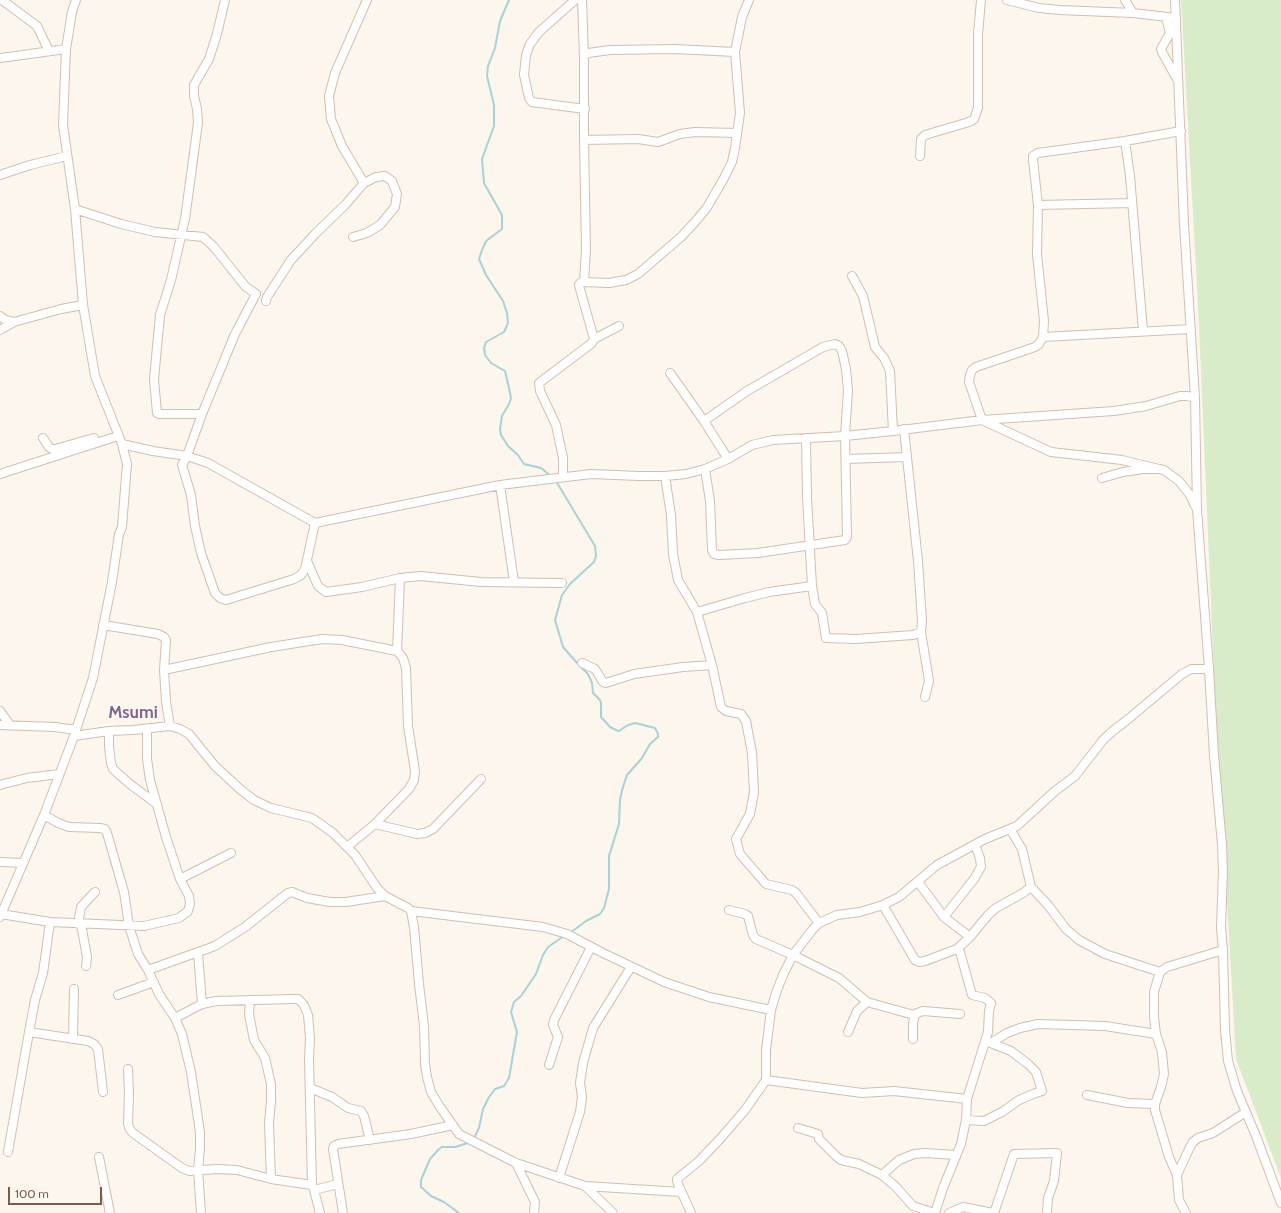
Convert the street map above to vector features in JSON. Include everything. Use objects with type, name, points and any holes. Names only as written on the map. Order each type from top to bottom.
[{"type":"street","points":[[2,0],[36,26],[49,51]]},
{"type":"street","points":[[76,0],[72,12],[66,49],[63,125],[74,209],[83,305],[95,376],[122,444],[127,464],[122,527],[119,534],[93,678],[75,733],[44,815],[0,915],[50,922],[144,926],[179,918],[188,911],[190,904],[189,896],[180,879],[166,837],[148,769],[147,729]]},
{"type":"street","points":[[202,414],[159,414],[157,412],[154,379],[160,315],[171,280],[185,219],[198,123],[194,85],[209,59],[225,0]]},
{"type":"street","points":[[364,183],[342,146],[330,119],[329,96],[335,73],[367,0]]},
{"type":"street","points":[[575,0],[539,32],[530,44],[526,55],[524,75],[529,98],[532,102],[585,109]]},
{"type":"street","points":[[582,0],[585,109],[584,140],[586,250],[584,282]]},
{"type":"street","points":[[594,339],[579,285],[580,282],[610,283],[626,280],[638,274],[681,237],[706,209],[732,162],[740,113],[735,52],[742,17],[749,0]]},
{"type":"street","points":[[920,156],[921,139],[925,135],[969,122],[974,119],[978,108],[978,34],[981,0]]},
{"type":"street","points":[[1007,0],[1039,8],[1133,13],[1176,18]]},
{"type":"street","points":[[1125,0],[1133,13]]},
{"type":"street","points":[[1175,0],[1184,224],[1195,398],[1197,509],[1214,755],[1222,845],[1223,871],[1221,927],[1223,950],[1224,1030],[1232,1078],[1281,1203]]},
{"type":"street","points":[[1166,17],[1170,33],[1162,52],[1178,80]]},
{"type":"street","points":[[0,58],[66,49]]},
{"type":"street","points":[[584,56],[588,53],[595,52],[675,49],[735,52]]},
{"type":"street","points":[[1181,131],[1125,141],[1038,153],[1033,156],[1038,205],[1038,254],[1044,321],[1043,337],[1039,344],[1035,347],[976,367],[972,370],[969,382],[982,420],[1051,452],[1122,460],[1164,470],[1179,481],[1190,495],[1197,509]]},
{"type":"street","points":[[584,140],[638,139],[658,142],[680,134],[695,132],[737,133]]},
{"type":"street","points":[[1125,141],[1130,176],[1143,331]]},
{"type":"street","points":[[0,176],[30,165],[67,156]]},
{"type":"street","points":[[266,301],[267,297],[291,260],[316,233],[345,205],[364,183],[376,177],[385,176],[392,181],[397,194],[395,206],[380,225],[366,233],[353,237]]},
{"type":"street","points":[[1038,205],[1132,203]]},
{"type":"street","points":[[74,209],[121,224],[155,232],[181,236],[203,237],[214,247],[245,286],[256,294],[235,334],[202,414],[188,456],[182,465],[191,495],[195,526],[201,553],[215,593],[220,598],[226,600],[294,579],[300,575],[305,569],[315,523]]},
{"type":"street","points":[[852,276],[863,296],[875,347],[884,358],[890,372],[893,431]]},
{"type":"street","points":[[0,330],[14,322],[61,309],[83,305]]},
{"type":"street","points":[[0,316],[5,320],[14,322]]},
{"type":"street","points":[[562,477],[563,458],[556,425],[540,391],[539,383],[592,343],[594,339],[619,326]]},
{"type":"street","points":[[1043,337],[1191,329]]},
{"type":"street","points":[[704,421],[747,391],[823,347],[835,344],[839,346],[842,351],[846,369],[848,390],[845,436],[847,537],[845,540],[758,554],[714,554],[712,550],[710,501],[705,469]]},
{"type":"street","points":[[670,372],[728,459]]},
{"type":"street","points":[[122,444],[153,451],[188,456],[208,464],[315,523],[500,485],[592,474],[665,476],[686,474],[705,469],[728,459],[752,445],[773,440],[845,436],[982,420],[1114,411],[1146,406],[1180,396],[1195,398]]},
{"type":"street","points":[[904,429],[918,561],[921,632],[929,681],[925,698]]},
{"type":"street","points":[[43,438],[49,447],[55,449],[117,433]]},
{"type":"street","points":[[0,474],[117,433]]},
{"type":"street","points":[[806,438],[809,545],[812,586],[815,604],[822,613],[825,636],[827,639],[856,639],[913,635],[921,632]]},
{"type":"street","points":[[846,459],[907,457]]},
{"type":"street","points":[[1102,478],[1123,472],[1143,469],[1159,469]]},
{"type":"street","points":[[665,476],[678,580],[697,612],[712,665],[721,707],[724,710],[741,714],[744,716],[746,721],[752,753],[754,792],[750,814],[736,839],[740,854],[766,884],[792,890],[796,893],[819,923]]},
{"type":"street","points":[[500,485],[514,582]]},
{"type":"street","points":[[307,561],[318,586],[326,592],[362,587],[400,578],[421,576],[481,582],[562,584]]},
{"type":"street","points":[[397,651],[400,578]]},
{"type":"street","points":[[697,612],[769,592],[812,586]]},
{"type":"street","points":[[103,625],[158,634],[166,640],[164,670],[166,702],[170,726]]},
{"type":"street","points":[[164,670],[271,647],[322,639],[342,640],[397,651],[403,658],[406,668],[408,726],[415,771],[414,780],[409,789],[375,824],[347,847]]},
{"type":"street","points":[[582,663],[595,669],[603,682],[606,683],[634,674],[683,667],[712,665]]},
{"type":"street","points":[[691,1213],[681,1192],[677,1179],[699,1161],[720,1139],[745,1110],[766,1080],[766,1050],[771,1010],[783,975],[793,955],[819,923],[837,915],[860,912],[899,898],[936,865],[1017,826],[1055,791],[1075,776],[1103,740],[1182,674],[1191,669],[1209,669]]},
{"type":"street","points":[[0,711],[10,725]]},
{"type":"street","points":[[0,725],[55,727],[75,733],[147,729],[170,726],[180,729],[189,734],[215,766],[254,800],[271,808],[312,818],[322,824],[355,855],[377,888],[385,896],[411,911],[543,927],[567,934],[664,982],[709,997],[771,1010]]},
{"type":"street","points":[[109,730],[109,747],[113,770],[157,804]]},
{"type":"street","points":[[0,785],[27,778],[59,774]]},
{"type":"street","points":[[375,824],[417,834],[425,833],[433,829],[481,779]]},
{"type":"street","points":[[44,815],[69,827],[105,829],[124,892],[129,926],[138,954],[148,970],[159,994],[175,1018],[182,1034],[191,1072],[200,1137],[198,1170],[201,1213]]},
{"type":"street","points":[[1010,829],[1022,849],[1031,887],[1048,905],[1066,929],[1079,940],[1105,954],[1160,972]]},
{"type":"street","points":[[944,917],[974,879],[980,867],[980,858],[975,845]]},
{"type":"street","points":[[180,879],[231,853]]},
{"type":"street","points":[[0,862],[22,863]]},
{"type":"street","points":[[918,882],[944,917],[970,937]]},
{"type":"street","points":[[883,905],[915,960],[919,962],[957,949],[996,908],[1031,887]]},
{"type":"street","points":[[86,966],[87,957],[80,924],[81,907],[95,892]]},
{"type":"street","points":[[148,970],[215,946],[245,927],[288,893],[292,892],[307,898],[330,902],[346,902],[385,896]]},
{"type":"street","points":[[729,910],[748,916],[753,936],[756,939],[793,955],[839,978],[867,1002],[914,1015],[923,1011],[960,1014]]},
{"type":"street","points":[[411,911],[414,926],[424,1026],[425,1064],[427,1077],[431,1092],[459,1134],[516,1163],[586,1186],[681,1192]]},
{"type":"street","points":[[8,1152],[35,1000],[43,973],[50,922]]},
{"type":"street","points":[[549,1065],[558,1037],[553,1025],[554,1020],[591,947]]},
{"type":"street","points":[[798,1128],[818,1134],[820,1141],[841,1160],[859,1164],[882,1175],[896,1187],[913,1206],[934,1213],[961,1144],[966,1120],[967,1099],[988,1042],[988,1011],[991,1003],[986,998],[972,996],[960,952],[957,949]]},
{"type":"street","points":[[1186,1213],[1179,1200],[1177,1175],[1169,1157],[1154,1104],[1161,1087],[1164,1074],[1162,1052],[1156,1034],[1154,992],[1160,972],[1167,967],[1223,950]]},
{"type":"street","points":[[198,953],[202,1004]]},
{"type":"street","points":[[559,1178],[580,1112],[582,1097],[580,1083],[592,1028],[631,967]]},
{"type":"street","points":[[118,995],[154,982]]},
{"type":"street","points":[[73,1039],[74,989]]},
{"type":"street","points":[[175,1018],[202,1004],[216,1001],[298,999],[304,1005],[308,1015],[310,1038],[313,1187],[320,1213]]},
{"type":"street","points":[[250,1000],[249,1014],[254,1040],[265,1058],[271,1084],[272,1101],[269,1123],[271,1179]]},
{"type":"street","points":[[848,1032],[857,1011],[867,1002]]},
{"type":"street","points":[[913,1039],[914,1015]]},
{"type":"street","points":[[988,1042],[1020,1028],[1038,1024],[1105,1026],[1156,1034]]},
{"type":"street","points":[[29,1032],[88,1041],[94,1044],[98,1049],[103,1092]]},
{"type":"street","points":[[966,1120],[984,1121],[1002,1112],[1019,1100],[1042,1091],[1036,1072],[1028,1064],[1011,1051],[988,1042]]},
{"type":"street","points":[[128,1069],[129,1128],[133,1133],[182,1168],[189,1170],[237,1170],[271,1179],[313,1187],[338,1184]]},
{"type":"street","points":[[766,1080],[862,1093],[894,1091],[967,1099]]},
{"type":"street","points":[[310,1088],[332,1097],[348,1108],[361,1111],[366,1122],[370,1140]]},
{"type":"street","points":[[1088,1095],[1128,1103],[1154,1104]]},
{"type":"street","points":[[1177,1175],[1193,1142],[1198,1138],[1213,1133],[1246,1112]]},
{"type":"street","points":[[343,1213],[333,1149],[334,1146],[338,1144],[411,1134],[453,1125]]},
{"type":"street","points":[[882,1175],[899,1160],[914,1154],[925,1153],[956,1155]]},
{"type":"street","points":[[950,1213],[962,1207],[994,1213],[1013,1155],[1016,1153],[1057,1153],[1054,1181],[1048,1198],[1046,1213]]},
{"type":"street","points":[[99,1157],[110,1213]]},
{"type":"street","points":[[516,1163],[535,1202],[534,1213]]},
{"type":"street","points":[[586,1186],[613,1213]]},
{"type":"green space","points":[[1181,0],[1281,0],[1281,1178],[1236,1059],[1214,674],[1198,303]]},
{"type":"waterway","points":[[509,0],[500,21],[495,48],[488,66],[487,76],[494,105],[494,126],[482,159],[484,183],[502,215],[502,229],[486,241],[479,259],[486,275],[503,301],[507,313],[508,323],[504,332],[486,342],[484,348],[485,355],[491,363],[505,371],[511,398],[502,416],[500,429],[501,435],[508,446],[518,455],[524,464],[541,468],[552,477]]},
{"type":"waterway","points":[[556,481],[595,546],[596,556],[594,562],[570,584],[562,595],[555,620],[563,647],[588,674],[592,683],[593,693],[601,703],[601,717],[610,727],[619,731],[628,725],[635,723],[655,728],[658,734],[658,737],[650,744],[642,758],[627,775],[622,790],[619,824],[609,856],[609,889],[604,908],[600,914],[586,921],[570,933]]},
{"type":"waterway","points":[[474,1138],[479,1128],[483,1109],[489,1097],[495,1089],[504,1086],[509,1078],[517,1032],[511,1012],[514,1002],[521,996],[536,974],[543,955],[548,947],[564,936]]},
{"type":"waterway","points":[[459,1213],[444,1202],[431,1196],[421,1187],[421,1180],[430,1159],[439,1149],[442,1147],[455,1147],[468,1143]]},
{"type":"district","name":"Msumi","points":[[133,713]]}]
